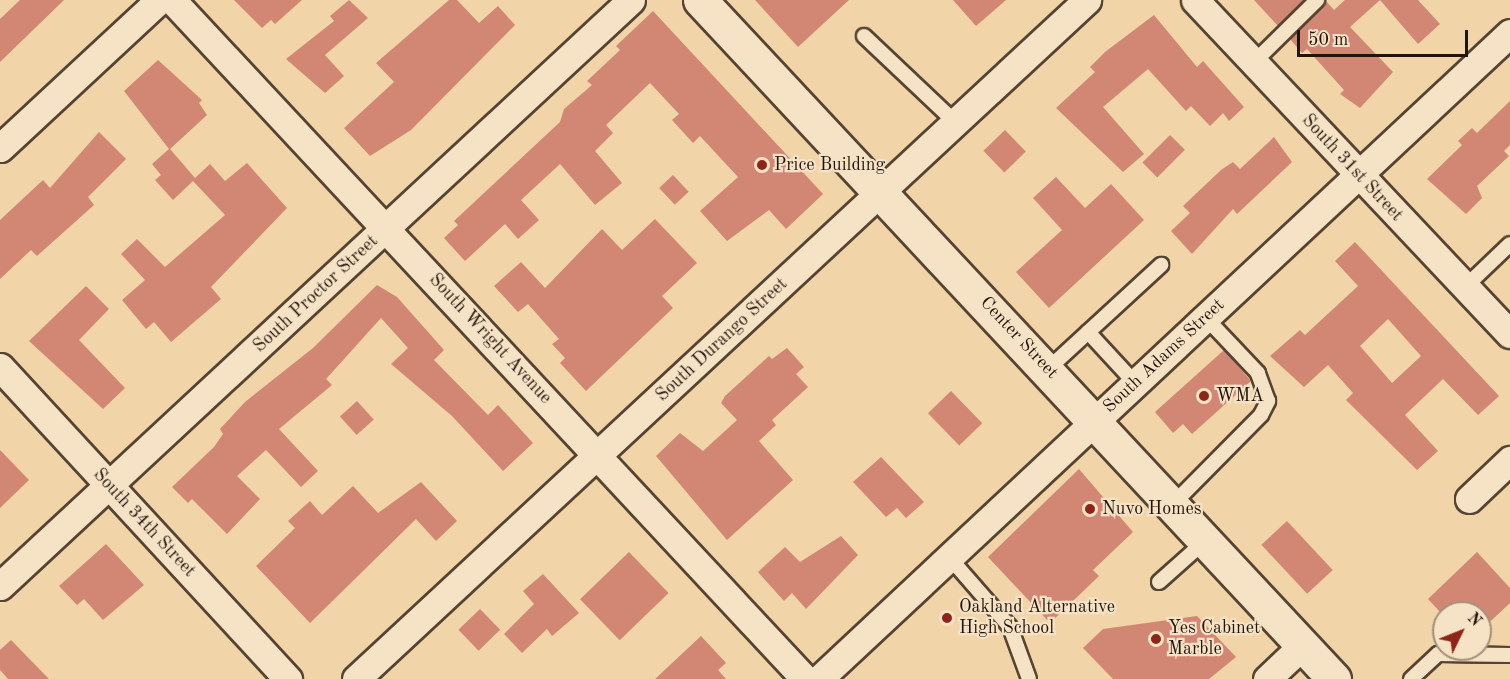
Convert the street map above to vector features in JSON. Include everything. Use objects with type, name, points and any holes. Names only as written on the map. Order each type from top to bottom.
[{"type":"main road","name":"Center Street","points":[[700,0],[882,190],[1334,679]]},
{"type":"street","points":[[0,148],[159,0]]},
{"type":"street","name":"South Wright Avenue","points":[[172,0],[805,679]]},
{"type":"street","name":"South Proctor Street","points":[[0,586],[631,0]]},
{"type":"street","name":"South Durango Street","points":[[356,679],[1087,0]]},
{"type":"street","name":"South 31st Street","points":[[1196,0],[1358,176],[1510,334]]},
{"type":"street","name":"South Adams Street","points":[[819,679],[1510,33]]},
{"type":"street","name":"South 34th Street","points":[[0,367],[288,679]]},
{"type":"street","points":[[1469,499],[1510,460]]},
{"type":"street","points":[[1267,679],[1304,645]]},
{"type":"lane","points":[[1253,63],[1317,0]]},
{"type":"lane","points":[[864,36],[955,122]]},
{"type":"lane","points":[[1464,287],[1510,244]]},
{"type":"lane","points":[[1048,369],[1161,265]]},
{"type":"lane","points":[[1173,504],[1261,415],[1268,401],[1258,373],[1206,318]]},
{"type":"lane","points":[[1088,332],[1136,383]]},
{"type":"lane","points":[[1159,582],[1206,540]]},
{"type":"lane","points":[[949,557],[1010,627],[1029,679]]},
{"type":"lane","points":[[1411,679],[1438,654],[1510,655]]},
{"type":"building","points":[[20,0],[64,0],[0,62],[0,19]]},
{"type":"building","points":[[234,0],[302,0],[275,24],[271,20],[262,28]]},
{"type":"building","points":[[349,0],[368,18],[325,55],[344,76],[325,93],[286,59],[334,21],[330,16]]},
{"type":"building","points":[[449,0],[457,0],[479,23],[498,6],[515,25],[411,130],[370,156],[344,128],[394,82],[376,63]]},
{"type":"building","points":[[755,0],[849,0],[798,47]]},
{"type":"building","points":[[953,0],[1006,0],[976,26]]},
{"type":"building","points":[[1254,0],[1304,0],[1278,26]]},
{"type":"building","points":[[1345,0],[1380,0],[1350,27],[1393,72],[1360,108],[1340,94],[1344,90],[1307,49],[1302,53],[1290,39],[1326,1],[1334,10]]},
{"type":"building","points":[[1380,0],[1418,0],[1440,24],[1418,44]]},
{"type":"building","points":[[653,11],[823,194],[786,229],[769,210],[727,241],[700,211],[738,177],[700,136],[693,143],[672,120],[679,114],[650,83],[606,125],[613,133],[595,151],[622,183],[595,205],[560,164],[521,200],[539,220],[518,239],[505,224],[465,261],[444,238],[458,225],[454,221],[560,122],[564,109],[592,85],[587,81],[620,50],[616,46]]},
{"type":"building","points":[[1154,15],[1197,67],[1203,61],[1244,107],[1229,121],[1223,113],[1210,126],[1191,106],[1186,111],[1148,69],[1103,107],[1144,154],[1123,172],[1056,108],[1095,72],[1090,67],[1105,52]]},
{"type":"building","points":[[158,60],[202,100],[199,103],[207,115],[170,149],[195,178],[210,164],[225,181],[247,163],[287,208],[211,287],[221,299],[171,342],[154,322],[146,329],[122,300],[145,280],[121,254],[137,239],[165,267],[225,215],[193,181],[173,200],[155,180],[161,175],[152,164],[169,149],[124,91]]},
{"type":"building","points":[[1510,101],[1510,145],[1504,151],[1509,156],[1477,186],[1482,198],[1466,214],[1427,179],[1462,145],[1458,141],[1472,128],[1477,133]]},
{"type":"building","points":[[1005,130],[1026,152],[1004,172],[983,151]]},
{"type":"building","points":[[99,132],[126,159],[88,197],[94,205],[37,256],[31,250],[0,279],[0,220],[43,180],[50,188]]},
{"type":"building","points":[[1170,135],[1185,150],[1157,177],[1142,163]]},
{"type":"building","points":[[1274,137],[1292,162],[1237,214],[1233,209],[1192,254],[1171,231],[1190,213],[1183,206],[1221,170],[1233,162],[1240,169]]},
{"type":"building","points":[[673,175],[689,192],[675,205],[659,188]]},
{"type":"building","points":[[1056,177],[1085,208],[1111,184],[1144,220],[1049,308],[1016,272],[1062,230],[1033,198]]},
{"type":"building","points":[[655,219],[697,263],[662,296],[673,308],[586,391],[560,363],[565,358],[552,344],[559,339],[528,304],[518,312],[494,286],[521,262],[545,288],[602,229],[622,250]]},
{"type":"building","points":[[1355,242],[1499,396],[1478,415],[1443,379],[1405,415],[1438,451],[1417,470],[1346,400],[1353,393],[1328,365],[1304,387],[1270,356],[1300,330],[1305,335],[1358,286],[1335,261]],"holes":[[[1388,319],[1421,356],[1392,383],[1360,346]]]},
{"type":"building","points":[[377,285],[397,297],[444,350],[434,360],[488,415],[498,405],[533,443],[503,471],[452,416],[391,364],[408,348],[381,318],[326,379],[332,385],[279,429],[318,471],[301,487],[266,450],[237,476],[260,499],[227,534],[192,499],[188,503],[172,487],[214,447],[223,434],[220,429],[245,402],[313,348]]},
{"type":"building","points":[[86,286],[109,309],[79,340],[125,388],[103,409],[29,341]]},
{"type":"building","points":[[787,348],[804,367],[796,374],[808,387],[772,420],[776,425],[759,441],[793,480],[727,540],[656,456],[680,433],[703,451],[737,420],[721,403],[725,396],[769,356],[772,359]]},
{"type":"building","name":"WMA","points":[[1224,350],[1251,381],[1192,434],[1183,424],[1173,433],[1155,412]]},
{"type":"building","points":[[951,391],[982,423],[959,446],[928,413]]},
{"type":"building","points":[[357,401],[374,420],[357,435],[340,416]]},
{"type":"building","points":[[0,450],[29,480],[0,508]]},
{"type":"building","points":[[881,457],[924,502],[906,518],[897,508],[886,517],[853,482]]},
{"type":"building","points":[[1079,469],[1133,532],[1093,570],[1099,576],[1050,623],[988,557]]},
{"type":"building","points":[[421,482],[457,521],[436,541],[416,519],[310,623],[256,566],[295,528],[288,521],[310,501],[322,515],[353,486],[378,513]]},
{"type":"building","points":[[1287,521],[1333,570],[1307,594],[1261,545]]},
{"type":"building","points":[[841,536],[858,555],[806,609],[792,593],[784,601],[758,572],[785,547],[800,562]]},
{"type":"building","points":[[106,544],[144,585],[103,620],[84,599],[77,605],[59,586]]},
{"type":"building","points":[[629,552],[669,593],[620,640],[580,599]]},
{"type":"building","points":[[1477,552],[1510,588],[1510,603],[1492,620],[1492,601],[1432,601],[1432,603],[1428,599]]},
{"type":"building","points":[[543,574],[579,613],[552,636],[547,629],[522,653],[504,634],[534,604],[523,591]]},
{"type":"building","points":[[480,609],[500,630],[479,651],[458,630]]},
{"type":"building","name":"Yes Cabinet Marble","points":[[1197,616],[1236,657],[1209,679],[1113,679],[1083,648],[1103,629]]},
{"type":"building","points":[[701,636],[726,663],[718,670],[726,679],[655,679]]},
{"type":"building","points":[[11,640],[49,679],[8,679],[0,670],[0,650]]},
{"type":"place","name":"Price Building","points":[[762,165]]},
{"type":"place","name":"WMA","points":[[1204,396]]},
{"type":"place","name":"Nuvo Homes","points":[[1090,509]]},
{"type":"place","name":"Oakland Alternative High School","points":[[947,618]]},
{"type":"place","name":"Yes Cabinet Marble","points":[[1156,639]]}]
